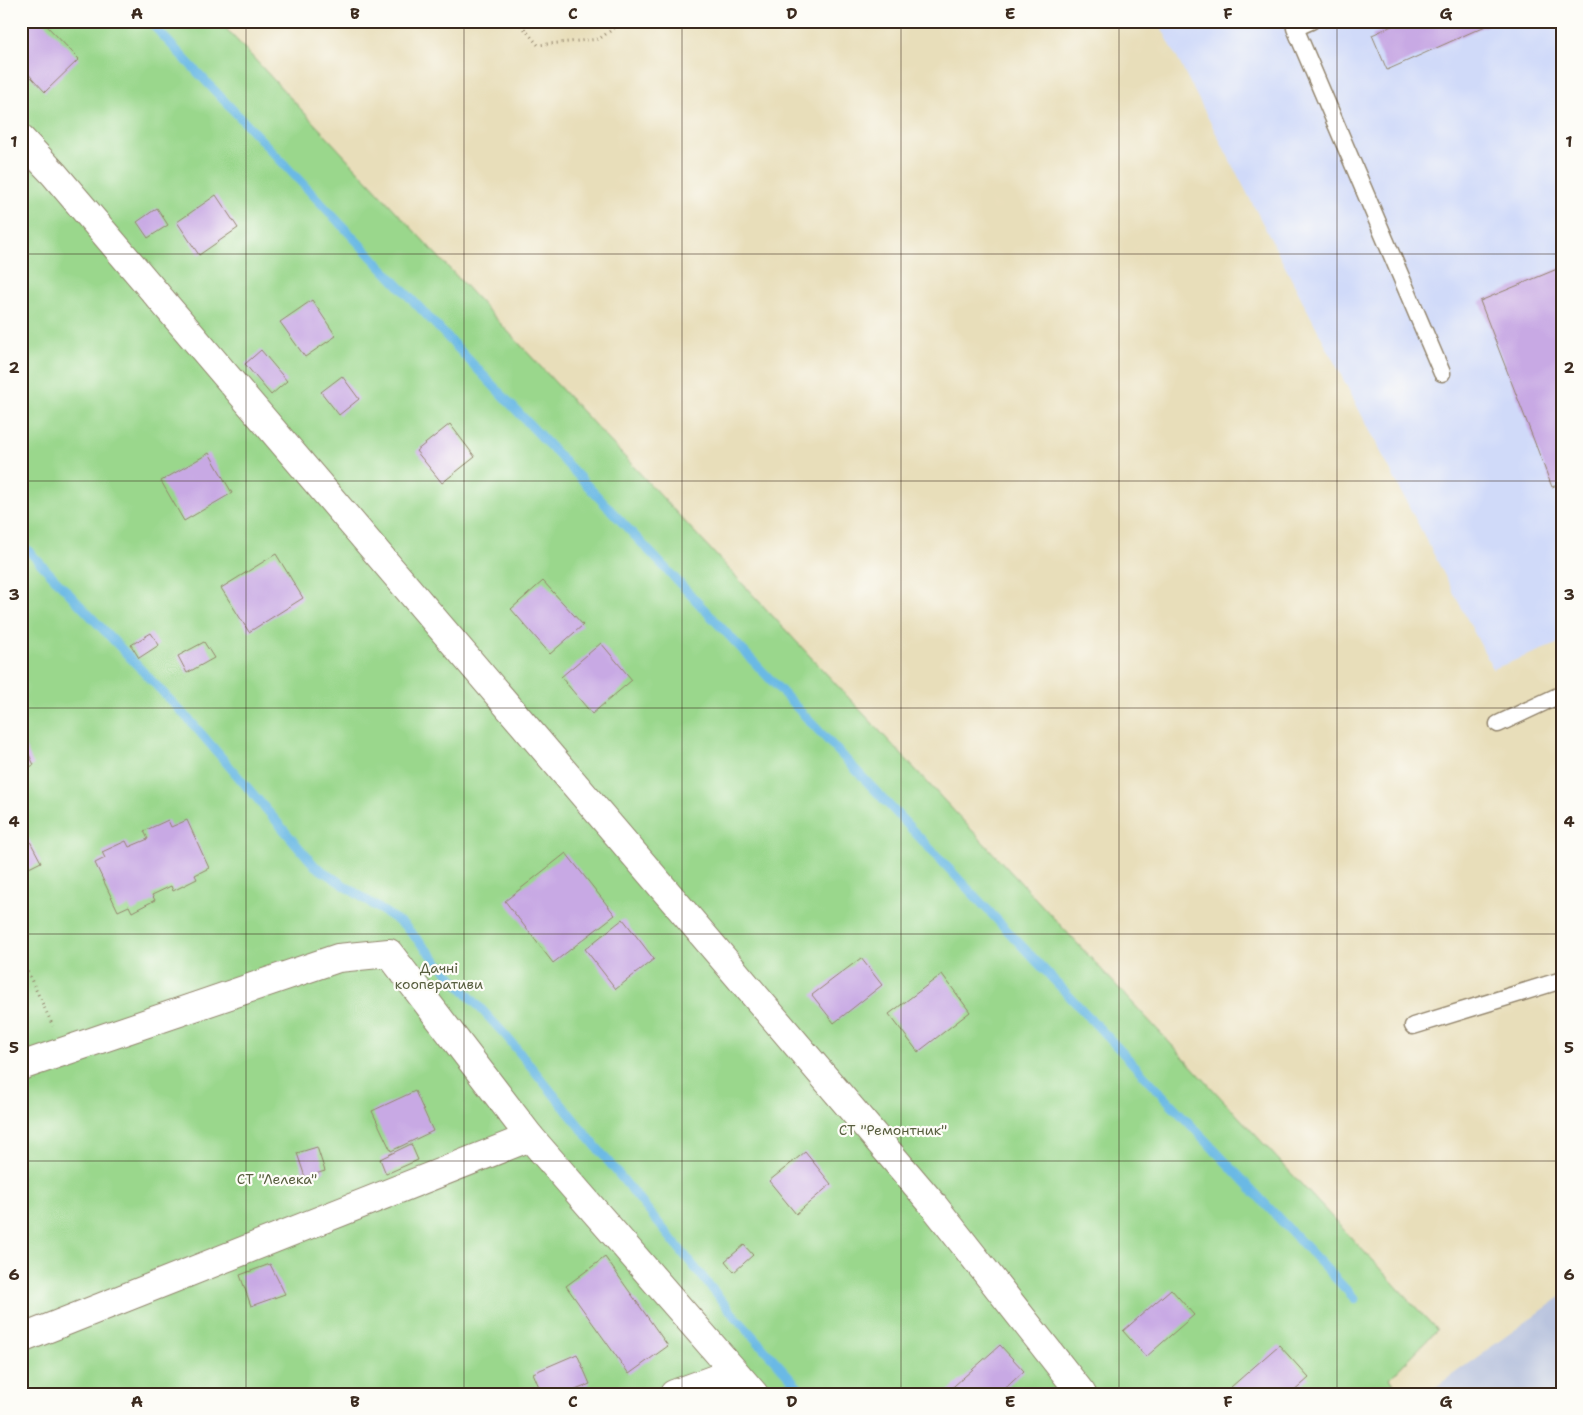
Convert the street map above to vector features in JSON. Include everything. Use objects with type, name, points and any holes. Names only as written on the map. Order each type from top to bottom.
[{"type":"street","points":[[21,139],[61,181],[930,1201],[1082,1394]]},
{"type":"street","points":[[21,1066],[338,958],[390,953],[530,1137],[754,1394]]},
{"type":"street","points":[[21,1339],[530,1137]]},
{"type":"street","points":[[674,1394],[734,1372]]},
{"type":"lane","points":[[1311,21],[1295,28],[1442,373]]},
{"type":"lane","points":[[1498,724],[1562,694]]},
{"type":"lane","points":[[1413,1026],[1562,980]]},
{"type":"path","points":[[518,21],[538,45],[599,39],[624,21]]},
{"type":"path","points":[[21,958],[64,1051]]},
{"type":"shaded area","points":[[1158,21],[1562,21],[1562,642],[1493,669]]},
{"type":"shaded area","points":[[1562,1296],[1562,1394],[1426,1394]]},
{"type":"green space","name":"Дачні кооперативи","points":[[21,21],[219,21],[1437,1330],[1390,1378],[1400,1394],[21,1394]]},
{"type":"building","points":[[21,21],[42,21],[79,59],[45,92],[21,66]]},
{"type":"building","points":[[1403,21],[1492,21],[1492,23],[1387,70],[1372,35]]},
{"type":"building","points":[[216,195],[238,228],[199,255],[177,222]]},
{"type":"building","points":[[157,208],[168,225],[148,238],[137,222]]},
{"type":"building","points":[[1562,267],[1562,483],[1552,487],[1480,301]]},
{"type":"building","points":[[312,300],[336,336],[305,357],[280,322]]},
{"type":"building","points":[[261,350],[287,381],[271,395],[245,364]]},
{"type":"building","points":[[342,376],[359,399],[339,415],[321,392]]},
{"type":"building","points":[[450,424],[475,457],[442,483],[416,451]]},
{"type":"building","points":[[209,453],[232,493],[184,521],[161,481]]},
{"type":"building","points":[[276,554],[303,598],[249,632],[221,588]]},
{"type":"building","points":[[543,581],[583,625],[550,654],[511,609]]},
{"type":"building","points":[[151,633],[159,645],[139,658],[131,645]]},
{"type":"building","points":[[204,642],[214,658],[187,673],[178,656]]},
{"type":"building","points":[[601,643],[632,680],[592,714],[561,677]]},
{"type":"building","points":[[21,738],[34,765],[21,771]]},
{"type":"building","points":[[168,820],[171,827],[187,820],[209,868],[195,875],[197,879],[173,891],[171,886],[152,895],[155,900],[132,912],[129,906],[118,911],[95,863],[105,858],[102,852],[126,841],[129,847],[148,839],[144,831]]},
{"type":"building","points":[[25,832],[41,862],[21,872],[21,834]]},
{"type":"building","points":[[566,853],[615,915],[553,963],[505,901]]},
{"type":"building","points":[[623,919],[654,959],[616,989],[585,949]]},
{"type":"building","points":[[861,958],[882,985],[834,1023],[812,995]]},
{"type":"building","points":[[942,974],[970,1012],[918,1052],[889,1014]]},
{"type":"building","points":[[415,1091],[433,1131],[391,1151],[372,1111]]},
{"type":"building","points":[[411,1144],[418,1160],[386,1174],[380,1159]]},
{"type":"building","points":[[317,1147],[325,1171],[305,1177],[297,1153]]},
{"type":"building","points":[[805,1152],[831,1184],[796,1214],[769,1181]]},
{"type":"building","points":[[744,1245],[753,1255],[734,1272],[725,1261]]},
{"type":"building","points":[[605,1257],[668,1346],[629,1374],[566,1286]]},
{"type":"building","points":[[270,1264],[285,1294],[251,1306],[240,1275]]},
{"type":"building","points":[[1171,1289],[1194,1315],[1146,1357],[1123,1331]]},
{"type":"building","points":[[1000,1345],[1024,1371],[999,1394],[945,1394]]},
{"type":"building","points":[[1279,1345],[1309,1378],[1291,1394],[1223,1394]]},
{"type":"building","points":[[577,1354],[590,1384],[566,1394],[542,1394],[533,1373]]},
{"type":"waterway","points":[[149,21],[1355,1299]]},
{"type":"waterway","points":[[21,543],[192,723],[315,866],[404,925],[506,1036],[731,1312],[805,1394]]},
{"type":"park label","name":"СТ \"Ремонтник\"","points":[[893,1130]]},
{"type":"park label","name":"СТ \"Лелека\"","points":[[277,1179]]}]
